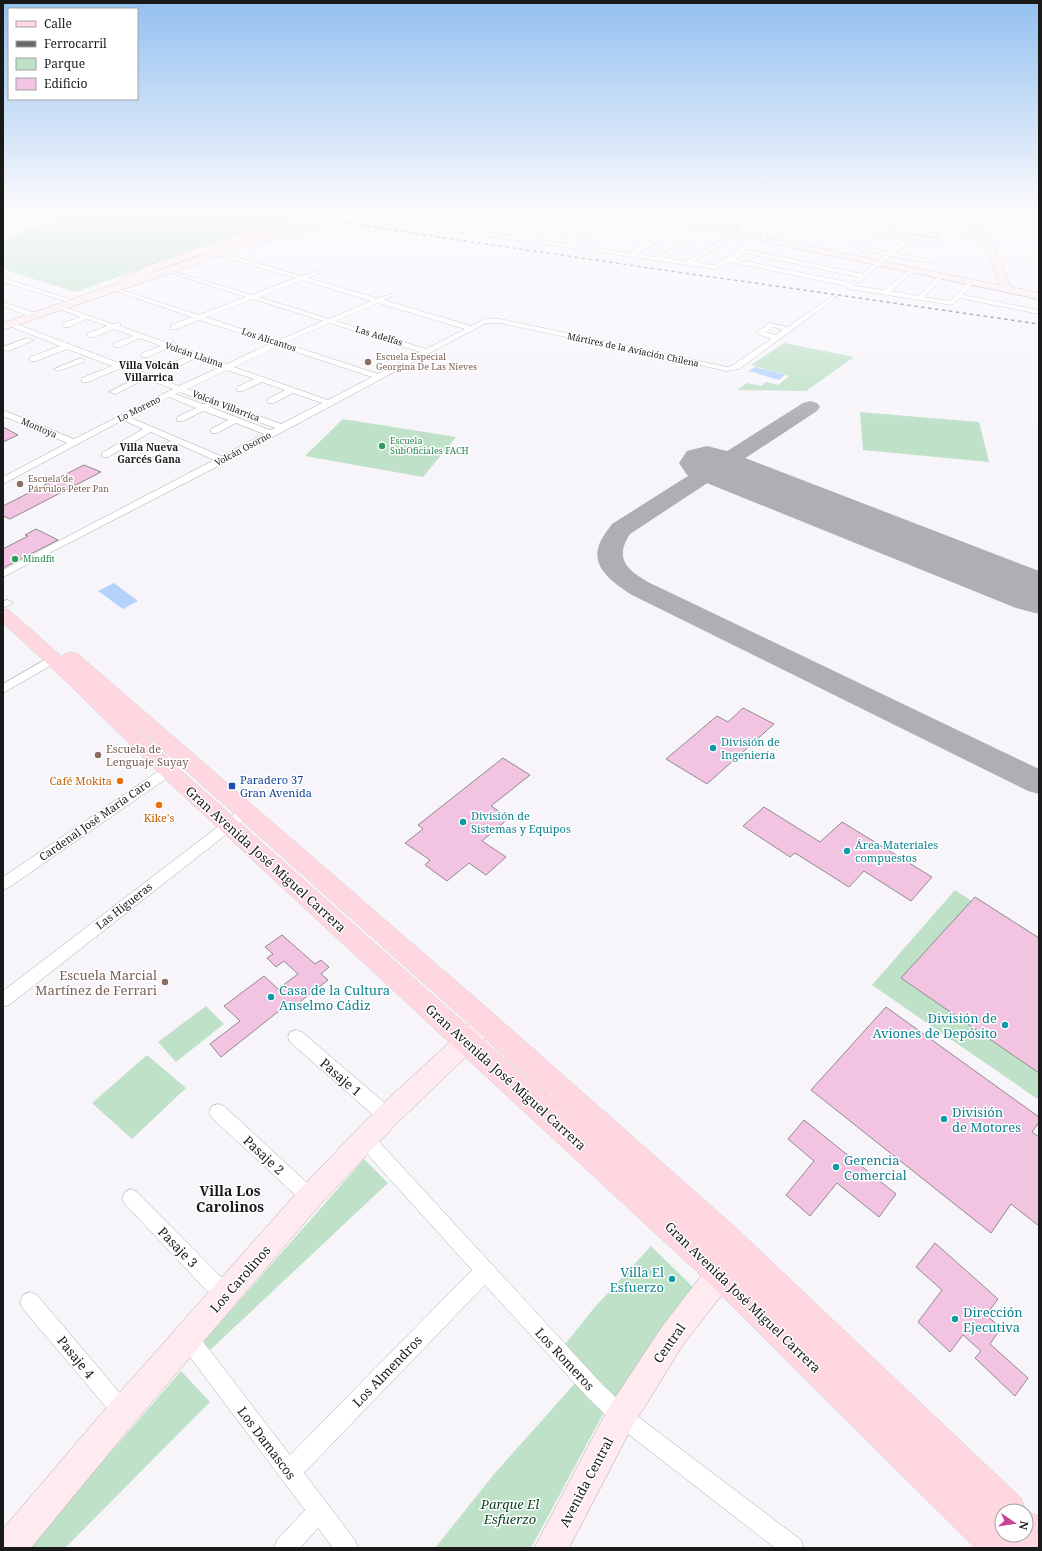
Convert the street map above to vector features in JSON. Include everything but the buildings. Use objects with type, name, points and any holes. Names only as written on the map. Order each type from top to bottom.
[{"type":"main road","points":[[65,304],[118,284]]},
{"type":"main road","points":[[5,326],[32,314],[120,284]]},
{"type":"main road","points":[[983,284],[1039,296]]},
{"type":"main road","points":[[1005,284],[1006,289]]},
{"type":"main road","name":"Gran Avenida José Miguel Carrera","points":[[4,605],[53,660],[168,770],[237,819],[477,1033],[723,1237],[1000,1503]]},
{"type":"main road","name":"Gran Avenida José Miguel Carrera","points":[[4,605],[187,758],[237,819]]},
{"type":"main road","name":"Gran Avenida José Miguel Carrera","points":[[477,1033],[1001,1548]]},
{"type":"main road","name":"Los Carolinos","points":[[9,1548],[122,1412],[227,1294],[310,1197],[387,1116],[477,1033]]},
{"type":"main road","points":[[721,1273],[724,1254],[723,1237]]},
{"type":"main road","name":"Central","points":[[621,1416],[673,1335],[721,1273]]},
{"type":"main road","name":"Avenida Central","points":[[551,1548],[621,1416]]},
{"type":"street","points":[[11,284],[65,304]]},
{"type":"street","name":"Las Adelfas","points":[[213,284],[428,352]]},
{"type":"street","points":[[174,327],[201,318],[286,284]]},
{"type":"street","points":[[324,284],[471,328]]},
{"type":"street","points":[[843,284],[885,293],[952,303],[969,284]]},
{"type":"street","points":[[885,293],[895,284]]},
{"type":"street","points":[[919,298],[933,284]]},
{"type":"street","name":"Los Alicantos","points":[[113,288],[380,376]]},
{"type":"street","name":"Lo Moreno","points":[[3,481],[122,417],[236,362],[390,295]]},
{"type":"street","points":[[958,296],[1039,312]]},
{"type":"street","name":"Mártires de la Aviación Chilena","points":[[482,322],[500,321],[725,370],[735,368],[834,297]]},
{"type":"street","points":[[3,304],[32,314]]},
{"type":"street","name":"Volcán Llaima","points":[[65,304],[87,317],[329,403]]},
{"type":"street","name":"Volcán Llaima","points":[[65,304],[339,398]]},
{"type":"street","points":[[66,325],[87,317]]},
{"type":"street","name":"Volcán Osorno","points":[[3,574],[223,460],[482,322]]},
{"type":"street","points":[[91,335],[122,323]]},
{"type":"street","points":[[776,338],[760,333],[772,325],[788,329]]},
{"type":"street","name":"Volcán Villarrica","points":[[5,326],[30,340],[272,434]]},
{"type":"street","name":"Volcán Villarrica","points":[[5,326],[67,346],[283,428]]},
{"type":"street","points":[[117,345],[140,336]]},
{"type":"street","points":[[6,349],[30,340]]},
{"type":"street","points":[[145,355],[176,341]]},
{"type":"street","points":[[33,359],[67,346]]},
{"type":"street","points":[[174,365],[195,356]]},
{"type":"street","points":[[58,370],[81,360]]},
{"type":"street","points":[[84,380],[119,366]]},
{"type":"street","points":[[240,389],[261,379]]},
{"type":"street","points":[[113,392],[137,381]]},
{"type":"street","points":[[271,401],[292,390]]},
{"type":"street","points":[[180,419],[215,402]]},
{"type":"street","name":"Montoya","points":[[3,413],[75,443]]},
{"type":"street","points":[[122,417],[176,442],[223,460]]},
{"type":"street","points":[[214,431],[235,420]]},
{"type":"street","points":[[105,455],[148,430]]},
{"type":"street","points":[[149,456],[176,442]]},
{"type":"street","points":[[3,688],[53,660]]},
{"type":"street","name":"Cardenal José María Caro","points":[[3,884],[187,758]]},
{"type":"street","name":"Las Higueras","points":[[3,1000],[237,819]]},
{"type":"street","name":"Pasaje 1","points":[[296,1037],[387,1116]]},
{"type":"street","name":"Pasaje 2","points":[[218,1112],[310,1197]]},
{"type":"street","name":"Los Romeros","points":[[365,1140],[595,1391],[621,1416],[793,1548]]},
{"type":"street","name":"Pasaje 3","points":[[131,1198],[212,1282],[227,1294]]},
{"type":"street","name":"Los Almendros","points":[[289,1472],[485,1270]]},
{"type":"street","name":"Pasaje 4","points":[[30,1302],[122,1412]]},
{"type":"street","name":"Los Damascos","points":[[188,1338],[346,1548]]},
{"type":"street","points":[[285,1548],[319,1511]]},
{"type":"green space","points":[[51,284],[97,284],[75,292]]},
{"type":"green space","points":[[784,343],[854,357],[806,391],[737,390],[747,383],[761,386],[766,382],[778,385],[789,376],[751,365]]},
{"type":"green space","points":[[860,412],[979,422],[989,462],[863,450]]},
{"type":"green space","name":"Escuela SubOficiales FACH","points":[[343,419],[456,437],[423,477],[305,456]]},
{"type":"green space","points":[[955,890],[972,901],[902,978],[1039,1073],[1039,1100],[872,985]]},
{"type":"green space","points":[[206,1006],[224,1024],[176,1062],[158,1042]]},
{"type":"green space","points":[[147,1055],[186,1088],[132,1139],[92,1103]]},
{"type":"green space","points":[[364,1159],[388,1183],[209,1351],[203,1342]]},
{"type":"green space","name":"Parque El Esfuerzo","points":[[651,1246],[695,1289],[603,1414],[531,1548],[435,1548],[495,1473],[576,1382],[559,1352],[594,1308]]},
{"type":"green space","points":[[181,1371],[210,1402],[65,1548],[28,1548]]},
{"type":"water","points":[[755,367],[785,375],[779,380],[749,371]]},
{"type":"water","points":[[114,583],[138,601],[123,609],[98,591]]},
{"type":"taxiway","points":[[810,407],[621,529],[610,548],[612,564],[617,571],[641,589],[1039,783]]},
{"type":"runway","points":[[707,463],[1039,594]]},
{"type":"railway","points":[[765,284],[1039,324]]},
{"type":"place","name":"Escuela Especial Georgina De Las Nieves","points":[[368,362]]},
{"type":"place","name":"Escuela SubOficiales FACH","points":[[382,446]]},
{"type":"place","name":"Escuela de Párvulos Peter Pan","points":[[20,484]]},
{"type":"place","name":"Mindfit","points":[[15,559]]},
{"type":"place","name":"División de Ingeniería","points":[[713,748]]},
{"type":"place","name":"Escuela de Lenguaje Suyay","points":[[98,755]]},
{"type":"place","name":"Café Mokita","points":[[120,781]]},
{"type":"place","name":"Paradero 37 Gran Avenida","points":[[232,786]]},
{"type":"place","name":"Kike's","points":[[159,805]]},
{"type":"place","name":"División de Sistemas y Equipos","points":[[463,822]]},
{"type":"place","name":"Área Materiales compuestos","points":[[847,851]]},
{"type":"place","name":"Escuela Marcial Martínez de Ferrari","points":[[165,982]]},
{"type":"place","name":"Casa de la Cultura Anselmo Cádiz","points":[[271,997]]},
{"type":"place","name":"División de Aviones de Depósito","points":[[1005,1025]]},
{"type":"place","name":"División de Motores","points":[[944,1119]]},
{"type":"place","name":"Gerencia Comercial","points":[[836,1167]]},
{"type":"place","name":"Villa El Esfuerzo","points":[[672,1279]]},
{"type":"place","name":"Dirección Ejecutiva","points":[[955,1319]]},
{"type":"district","name":"Villa Volcán Villarrica","points":[[149,370]]},
{"type":"district","name":"Villa Nueva Garcés Gana","points":[[149,452]]},
{"type":"district","name":"Villa Los Carolinos","points":[[230,1200]]}]
